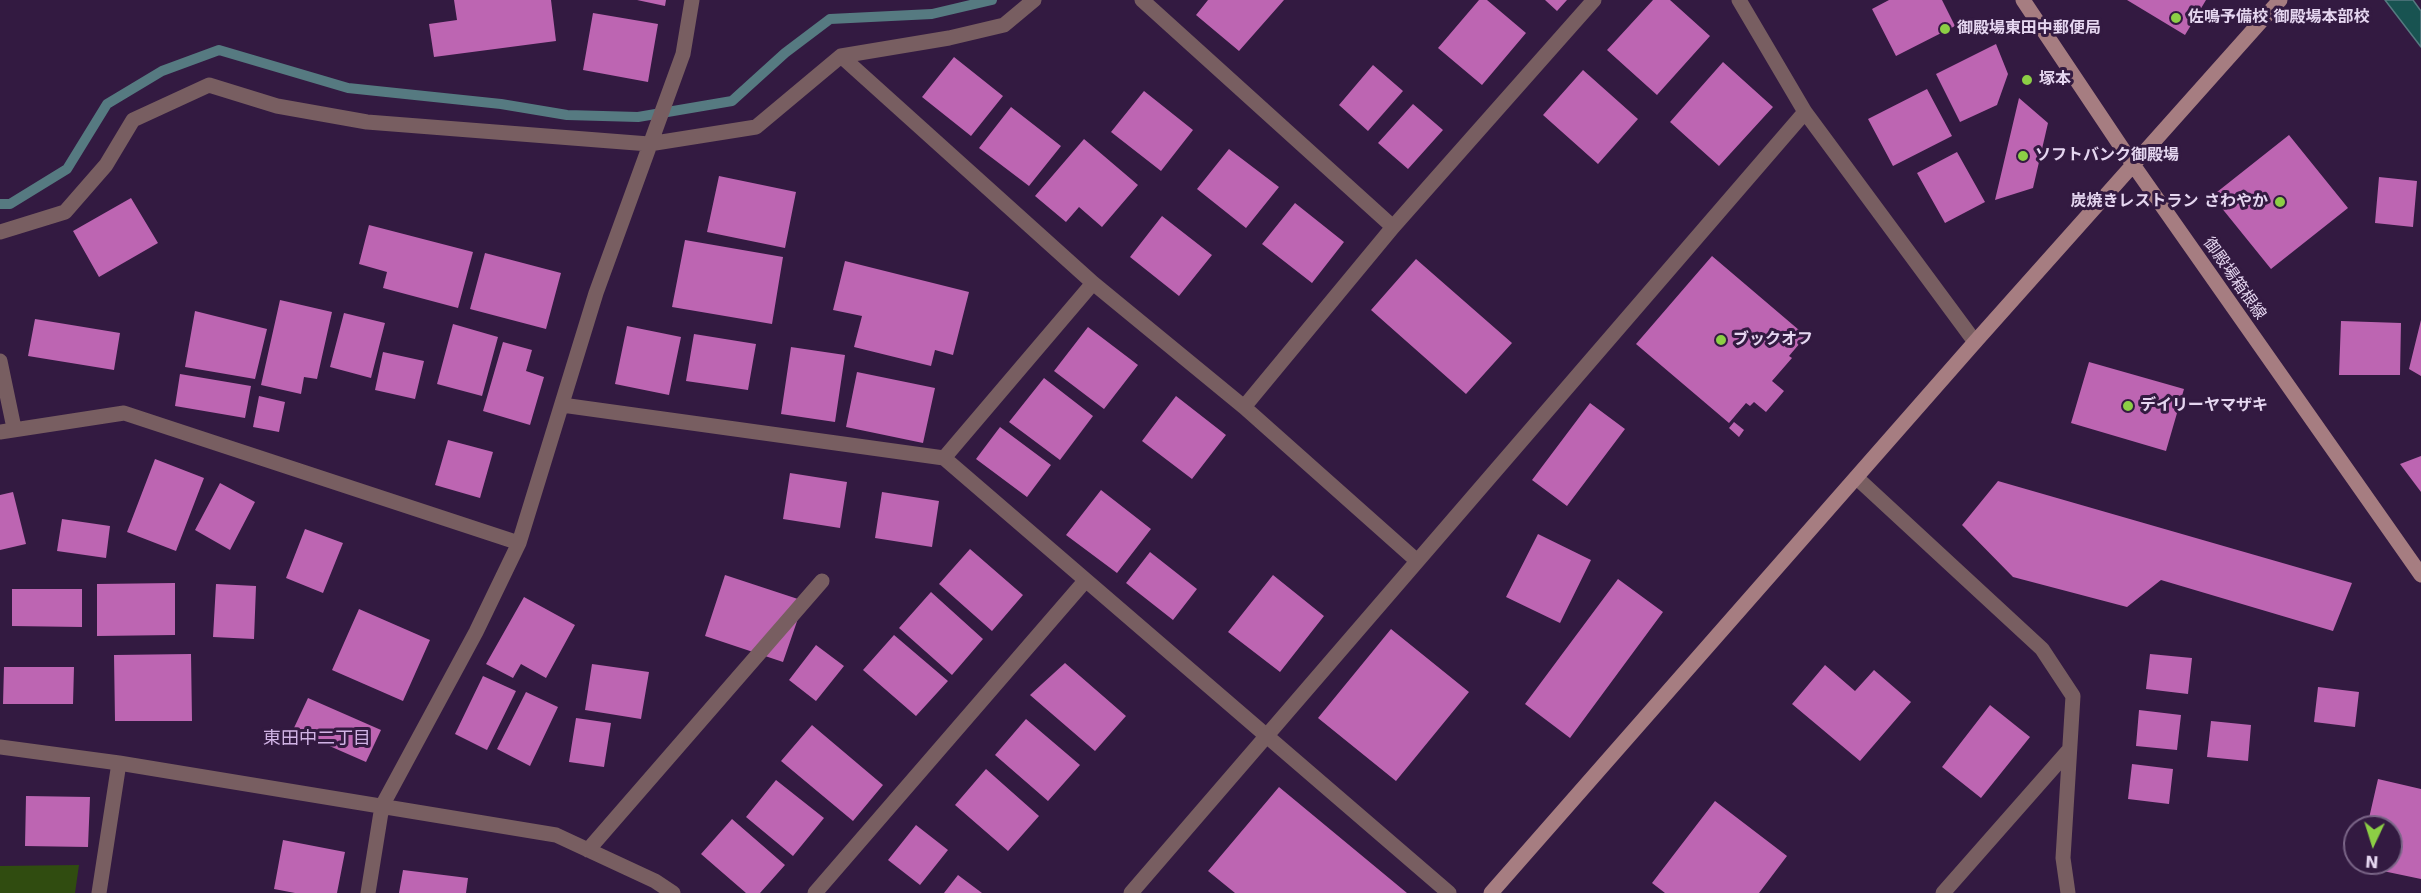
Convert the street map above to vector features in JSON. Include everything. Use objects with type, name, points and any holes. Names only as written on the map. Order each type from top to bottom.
[{"type":"street","points":[[368,893],[382,806],[476,632],[519,543],[596,293],[683,54],[692,0]]},
{"type":"street","points":[[0,232],[65,212],[106,165],[133,120],[209,85],[277,106],[367,122],[649,144],[756,127],[841,56],[949,38],[1004,25],[1034,0]]},
{"type":"street","points":[[1142,0],[1394,227]]},
{"type":"street","points":[[1244,407],[1394,227],[1594,0]]},
{"type":"street","points":[[1739,0],[1804,112],[1975,342]]},
{"type":"street","name":"御殿場箱根線","points":[[2023,0],[2133,166],[2421,575]]},
{"type":"street","points":[[1491,893],[1858,478],[1975,342],[2280,0]]},
{"type":"street","points":[[841,56],[1093,283],[1244,407],[1416,560]]},
{"type":"street","points":[[1131,893],[1804,112]]},
{"type":"street","points":[[944,458],[1093,283]]},
{"type":"street","points":[[0,361],[7,430],[124,413],[519,543]]},
{"type":"street","points":[[562,405],[944,458],[1449,893]]},
{"type":"street","points":[[1858,478],[2042,648],[2073,696],[2063,858],[2067,893]]},
{"type":"street","points":[[588,850],[822,581]]},
{"type":"street","points":[[816,893],[1085,581]]},
{"type":"street","points":[[0,747],[119,764],[556,835],[655,881],[673,893]]},
{"type":"street","points":[[1944,893],[2069,750]]},
{"type":"street","points":[[99,893],[119,764]]},
{"type":"green space","points":[[79,865],[75,893],[0,893],[0,866]]},
{"type":"shaded area","points":[[2385,0],[2413,0],[2421,11],[2421,47]]},
{"type":"building","points":[[454,0],[551,0],[556,41],[434,57],[429,24],[457,20]]},
{"type":"building","points":[[637,0],[666,0],[665,6]]},
{"type":"building","points":[[1208,0],[1284,0],[1239,51],[1196,15]]},
{"type":"building","points":[[1479,0],[1487,0],[1526,33],[1482,85],[1438,48]]},
{"type":"building","points":[[1545,0],[1567,0],[1557,11]]},
{"type":"building","points":[[1653,0],[1670,0],[1710,36],[1657,95],[1607,50]]},
{"type":"building","points":[[1889,0],[1942,0],[1955,26],[1896,56],[1872,9]]},
{"type":"building","name":"佐鳴予備校 御殿場本部校","points":[[2127,0],[2206,0],[2185,35]]},
{"type":"building","points":[[593,13],[658,24],[648,82],[583,70]]},
{"type":"building","points":[[1996,44],[2008,74],[1997,105],[1960,122],[1936,74]]},
{"type":"building","points":[[954,57],[1003,96],[971,136],[922,97]]},
{"type":"building","points":[[1723,62],[1773,107],[1719,166],[1670,122]]},
{"type":"building","points":[[1373,65],[1403,91],[1368,131],[1339,105]]},
{"type":"building","points":[[1583,70],[1638,119],[1598,164],[1543,115]]},
{"type":"building","points":[[1927,89],[1952,136],[1893,166],[1868,119]]},
{"type":"building","points":[[1144,91],[1193,130],[1161,171],[1111,132]]},
{"type":"building","name":"ソフトバンク御殿場","points":[[2019,98],[2048,123],[2033,188],[1995,200]]},
{"type":"building","points":[[1413,104],[1443,130],[1408,169],[1378,143]]},
{"type":"building","points":[[1011,107],[1061,146],[1029,186],[979,148]]},
{"type":"building","name":"炭焼きレストラン さわやか","points":[[2289,135],[2348,208],[2271,269],[2212,196]]},
{"type":"building","points":[[1084,139],[1138,185],[1102,227],[1079,207],[1066,222],[1035,196]]},
{"type":"building","points":[[1229,149],[1279,187],[1246,228],[1197,189]]},
{"type":"building","points":[[1957,152],[1985,202],[1945,223],[1917,173]]},
{"type":"building","points":[[719,176],[796,192],[785,248],[707,232]]},
{"type":"building","points":[[2379,177],[2417,181],[2413,227],[2375,223]]},
{"type":"building","points":[[131,198],[158,243],[99,277],[73,231]]},
{"type":"building","points":[[1295,203],[1344,242],[1312,283],[1262,244]]},
{"type":"building","points":[[1162,216],[1212,255],[1179,296],[1130,257]]},
{"type":"building","points":[[369,225],[473,252],[458,308],[383,288],[387,272],[359,264]]},
{"type":"building","points":[[685,240],[783,257],[772,324],[672,307]]},
{"type":"building","points":[[485,253],[561,273],[546,329],[470,309]]},
{"type":"building","name":"ブックオフ","points":[[1712,256],[1806,336],[1789,356],[1792,358],[1772,381],[1784,391],[1766,412],[1754,402],[1750,406],[1746,403],[1729,423],[1636,344]]},
{"type":"building","points":[[1416,259],[1512,343],[1466,394],[1371,310]]},
{"type":"building","points":[[845,261],[969,292],[953,355],[935,350],[931,366],[854,347],[862,316],[833,310]]},
{"type":"building","points":[[280,300],[332,312],[317,379],[304,377],[301,394],[261,385]]},
{"type":"building","points":[[195,311],[267,329],[255,379],[185,367]]},
{"type":"building","points":[[344,313],[385,323],[371,378],[330,367]]},
{"type":"building","points":[[35,319],[120,333],[114,370],[28,356]]},
{"type":"building","points":[[2421,320],[2421,376],[2409,369]]},
{"type":"building","points":[[2341,321],[2401,323],[2400,375],[2339,375]]},
{"type":"building","points":[[453,324],[498,337],[482,396],[437,384]]},
{"type":"building","points":[[627,326],[681,337],[669,395],[615,384]]},
{"type":"building","points":[[1088,327],[1138,365],[1104,409],[1054,371]]},
{"type":"building","points":[[694,334],[756,344],[748,390],[686,381]]},
{"type":"building","points":[[503,342],[532,350],[526,371],[544,377],[530,425],[483,411]]},
{"type":"building","points":[[791,347],[845,355],[835,422],[781,414]]},
{"type":"building","points":[[383,352],[424,361],[415,399],[375,390]]},
{"type":"building","name":"デイリーヤマザキ","points":[[2089,362],[2184,389],[2166,451],[2071,423]]},
{"type":"building","points":[[857,372],[935,388],[923,443],[846,427]]},
{"type":"building","points":[[180,374],[251,386],[245,418],[175,406]]},
{"type":"building","points":[[1044,378],[1093,416],[1060,460],[1009,422]]},
{"type":"building","points":[[259,396],[285,402],[279,432],[253,427]]},
{"type":"building","points":[[1176,396],[1226,435],[1192,479],[1142,441]]},
{"type":"building","points":[[1590,403],[1625,429],[1567,506],[1532,480]]},
{"type":"building","points":[[1734,422],[1744,430],[1739,437],[1729,428]]},
{"type":"building","points":[[1000,427],[1051,465],[1027,497],[976,459]]},
{"type":"building","points":[[448,440],[493,452],[480,498],[435,485]]},
{"type":"building","points":[[2421,456],[2421,492],[2400,464]]},
{"type":"building","points":[[155,459],[204,478],[176,551],[127,532]]},
{"type":"building","points":[[790,473],[847,482],[840,528],[783,519]]},
{"type":"building","points":[[1998,481],[2352,583],[2333,631],[2161,580],[2127,607],[2013,577],[1962,525]]},
{"type":"building","points":[[220,483],[255,502],[230,550],[195,530]]},
{"type":"building","points":[[1101,490],[1151,529],[1117,573],[1066,535]]},
{"type":"building","points":[[13,492],[26,544],[0,550],[0,495]]},
{"type":"building","points":[[882,492],[939,501],[932,547],[875,538]]},
{"type":"building","points":[[62,519],[110,526],[106,558],[57,551]]},
{"type":"building","points":[[305,529],[343,543],[323,593],[286,578]]},
{"type":"building","points":[[1538,534],[1591,560],[1560,623],[1506,597]]},
{"type":"building","points":[[970,549],[1023,595],[992,631],[939,584]]},
{"type":"building","points":[[1150,552],[1197,589],[1173,620],[1126,583]]},
{"type":"building","points":[[725,575],[804,601],[783,662],[705,636]]},
{"type":"building","points":[[1273,575],[1324,616],[1280,672],[1228,632]]},
{"type":"building","points":[[1618,579],[1663,612],[1570,738],[1525,704]]},
{"type":"building","points":[[175,583],[175,635],[97,636],[97,584]]},
{"type":"building","points":[[216,584],[256,586],[254,639],[213,637]]},
{"type":"building","points":[[12,589],[82,589],[82,627],[12,626]]},
{"type":"building","points":[[931,592],[983,639],[952,675],[899,628]]},
{"type":"building","points":[[524,597],[575,625],[546,678],[521,664],[513,678],[486,664]]},
{"type":"building","points":[[359,609],[430,640],[403,701],[332,670]]},
{"type":"building","points":[[1391,629],[1469,692],[1396,781],[1318,718]]},
{"type":"building","points":[[894,635],[948,681],[916,716],[863,670]]},
{"type":"building","points":[[816,645],[844,666],[816,701],[789,680]]},
{"type":"building","points":[[191,654],[192,721],[115,721],[114,655]]},
{"type":"building","points":[[2150,654],[2192,658],[2188,694],[2146,689]]},
{"type":"building","points":[[1065,663],[1126,716],[1095,751],[1030,695]]},
{"type":"building","points":[[592,664],[649,672],[641,719],[585,710]]},
{"type":"building","points":[[1825,665],[1855,691],[1874,670],[1911,702],[1860,761],[1792,704]]},
{"type":"building","points":[[4,667],[74,667],[73,704],[3,704]]},
{"type":"building","points":[[483,676],[516,691],[487,750],[455,734]]},
{"type":"building","points":[[2318,687],[2359,692],[2355,727],[2314,722]]},
{"type":"building","points":[[526,692],[558,707],[530,766],[497,749]]},
{"type":"building","points":[[308,698],[381,730],[366,762],[293,730]]},
{"type":"building","points":[[1990,705],[2030,737],[1981,798],[1942,767]]},
{"type":"building","points":[[2139,710],[2181,715],[2177,750],[2136,746]]},
{"type":"building","points":[[576,718],[611,723],[604,767],[569,762]]},
{"type":"building","points":[[1026,719],[1080,765],[1048,801],[995,755]]},
{"type":"building","points":[[2211,721],[2251,725],[2248,761],[2207,757]]},
{"type":"building","points":[[812,725],[883,785],[853,821],[781,761]]},
{"type":"building","points":[[2132,764],[2173,769],[2169,804],[2128,799]]},
{"type":"building","points":[[986,769],[1039,816],[1008,851],[955,805]]},
{"type":"building","points":[[2378,779],[2421,789],[2421,879],[2402,875],[2403,815],[2370,815]]},
{"type":"building","points":[[776,780],[824,818],[793,856],[746,817]]},
{"type":"building","points":[[1279,787],[1407,893],[1235,893],[1208,871]]},
{"type":"building","points":[[26,796],[90,797],[88,847],[25,846]]},
{"type":"building","points":[[1715,801],[1787,856],[1759,893],[1665,893],[1652,883]]},
{"type":"building","points":[[732,819],[785,865],[760,893],[746,893],[701,854]]},
{"type":"building","points":[[916,825],[948,850],[920,885],[888,860]]},
{"type":"building","points":[[283,840],[345,852],[337,893],[295,893],[274,889]]},
{"type":"building","points":[[403,870],[468,878],[466,893],[399,893]]},
{"type":"building","points":[[958,875],[982,893],[944,893]]},
{"type":"waterway","points":[[0,204],[10,204],[67,169],[107,104],[162,71],[219,50],[348,88],[501,104],[567,115],[638,117],[732,101],[785,53],[830,19],[932,14],[992,0]]},
{"type":"place","name":"佐鳴予備校 御殿場本部校","points":[[2176,18]]},
{"type":"place","name":"御殿場東田中郵便局","points":[[1945,29]]},
{"type":"place","name":"塚本","points":[[2027,80]]},
{"type":"place","name":"ソフトバンク御殿場","points":[[2023,156]]},
{"type":"place","name":"炭焼きレストラン さわやか","points":[[2280,202]]},
{"type":"place","name":"ブックオフ","points":[[1721,340]]},
{"type":"place","name":"デイリーヤマザキ","points":[[2128,406]]},
{"type":"district","name":"東田中二丁目","points":[[317,739]]}]
